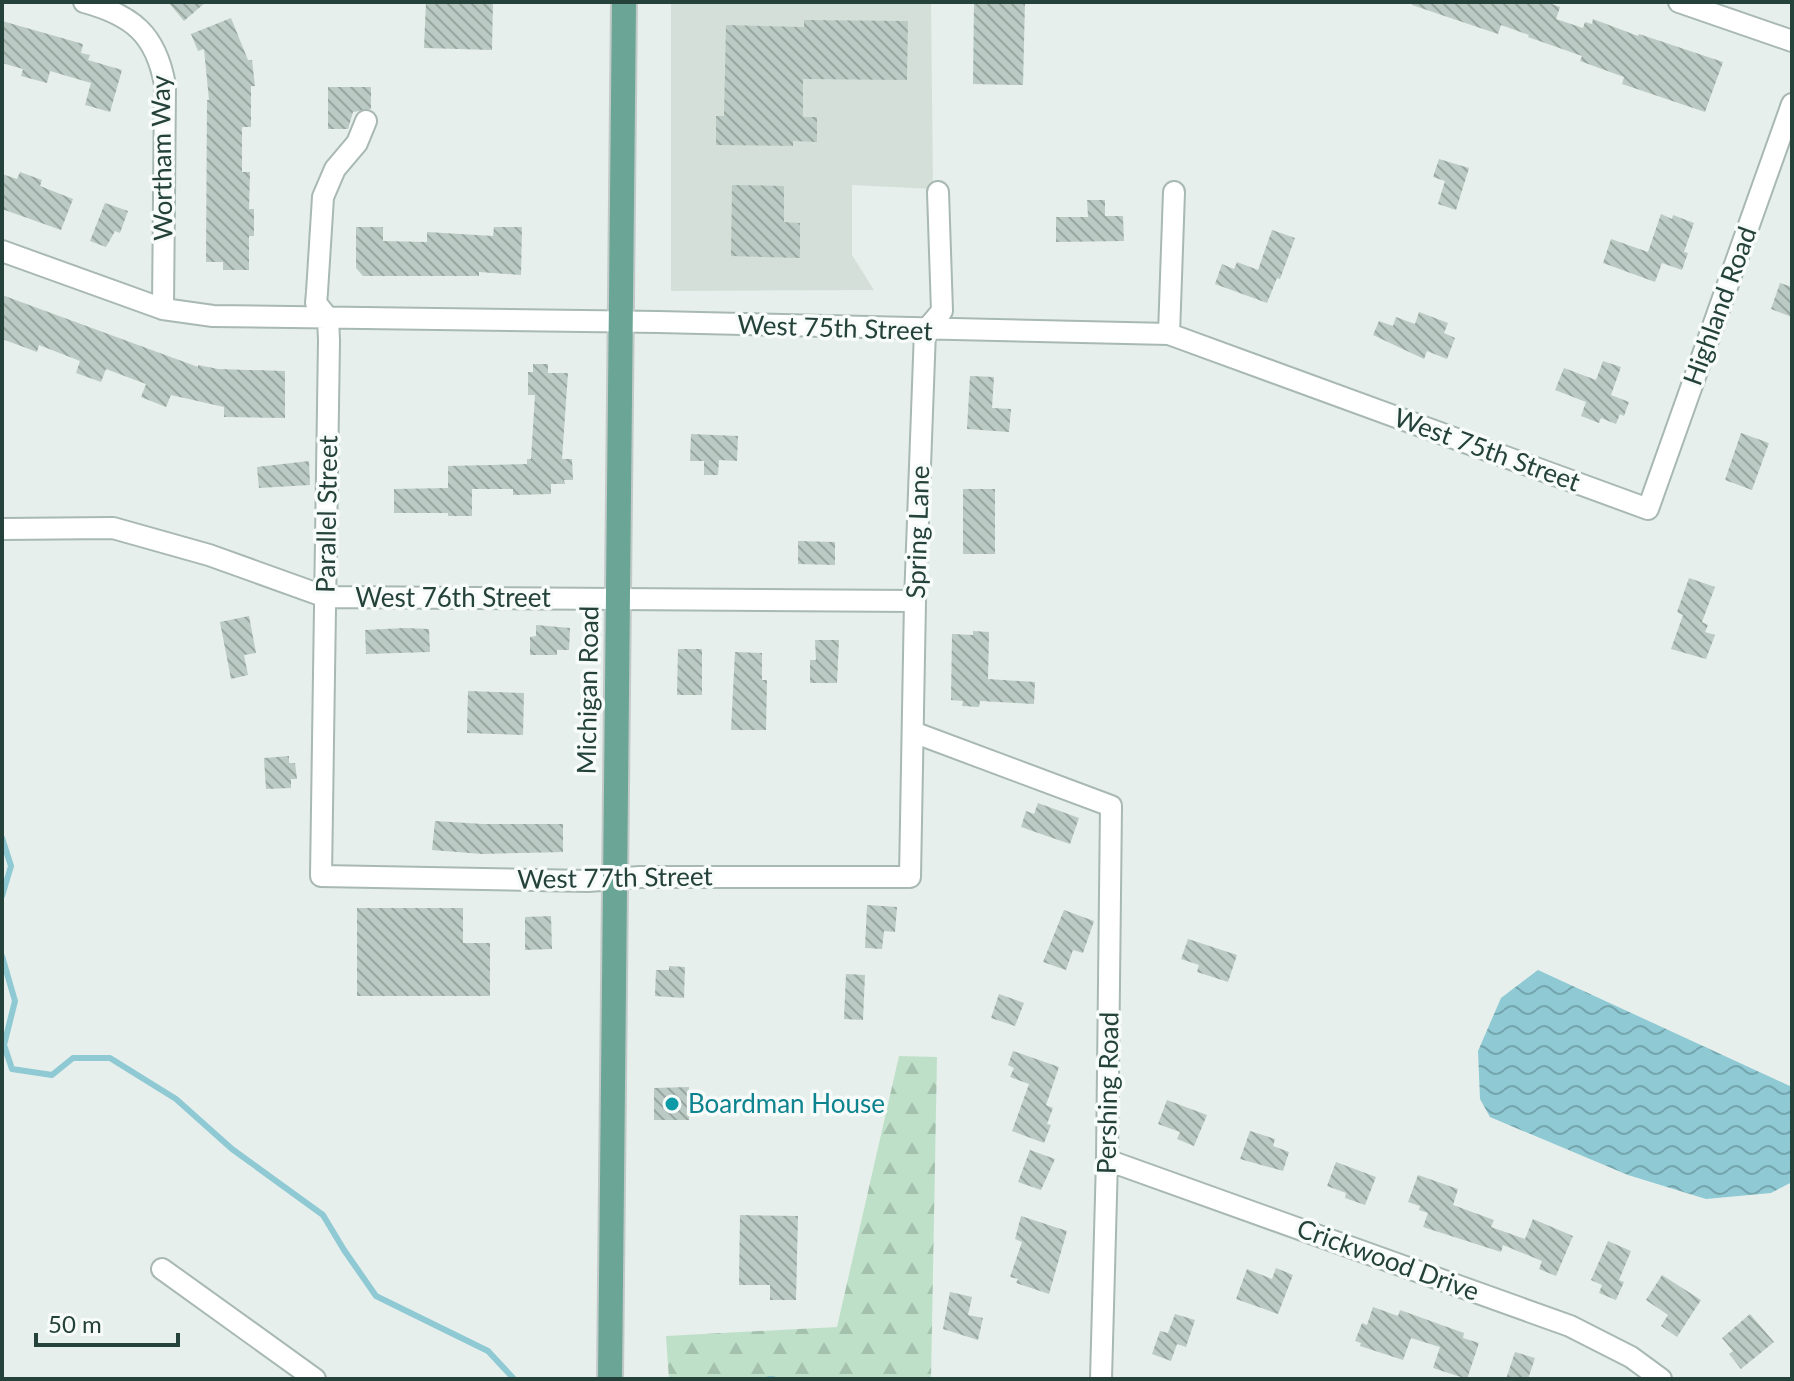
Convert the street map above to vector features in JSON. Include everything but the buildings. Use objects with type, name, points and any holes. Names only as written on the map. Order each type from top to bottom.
[{"type":"main road","name":"Michigan Road","points":[[610,1379],[624,2]]},
{"type":"street","name":"Wortham Way","points":[[84,2],[121,14],[134,24],[147,36],[162,65],[165,85],[163,309]]},
{"type":"street","points":[[1679,2],[1792,41]]},
{"type":"street","name":"Highland Road","points":[[1648,509],[1792,104]]},
{"type":"street","name":"Parallel Street","points":[[321,876],[328,318],[316,303],[323,197],[335,169],[357,143],[366,121]]},
{"type":"street","name":"Spring Lane","points":[[910,877],[915,601],[925,331],[942,311],[938,192]]},
{"type":"street","points":[[1169,334],[1174,192]]},
{"type":"street","name":"West 75th Street","points":[[2,251],[163,309],[213,316],[1169,334],[1648,509]]},
{"type":"street","name":"West 76th Street","points":[[2,529],[113,528],[209,555],[326,597],[915,601]]},
{"type":"street","name":"Pershing Road","points":[[913,732],[1111,806],[1101,1379]]},
{"type":"street","name":"West 77th Street","points":[[321,876],[588,881],[640,877],[910,877]]},
{"type":"street","name":"Crickwood Drive","points":[[1107,1160],[1570,1326],[1631,1357],[1661,1379]]},
{"type":"street","points":[[162,1269],[315,1379]]},
{"type":"shaded area","points":[[671,2],[931,2],[933,189],[852,185],[852,255],[874,290],[671,291]]},
{"type":"green space","points":[[899,1056],[937,1057],[931,1379],[669,1379],[666,1336],[837,1327]]},
{"type":"water","points":[[1538,970],[1792,1087],[1792,1182],[1771,1193],[1706,1199],[1628,1175],[1490,1117],[1480,1099],[1478,1051],[1501,998]]},
{"type":"waterway","points":[[2,838],[11,866],[2,896]]},
{"type":"waterway","points":[[2,956],[15,1001],[4,1045],[12,1069],[52,1075],[73,1058],[110,1058],[176,1099],[232,1149],[323,1215],[376,1296],[488,1351],[514,1379]]},
{"type":"place","name":"Boardman House","points":[[672,1104]]}]
